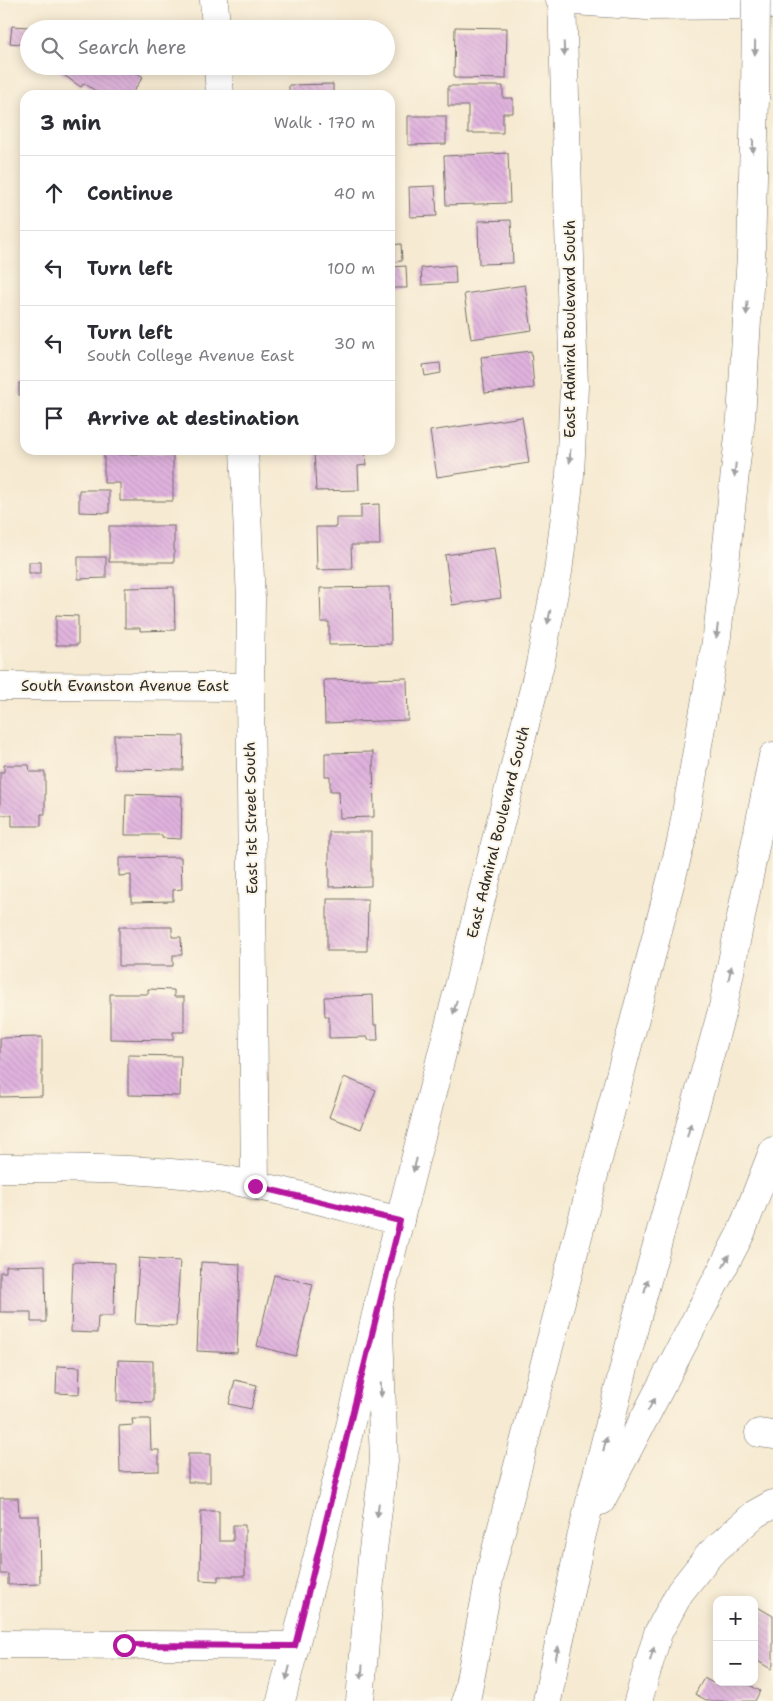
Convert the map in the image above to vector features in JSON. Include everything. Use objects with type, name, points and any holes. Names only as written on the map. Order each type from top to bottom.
[{"type":"main road","points":[[214,0],[215,20]]},
{"type":"main road","points":[[561,0],[647,6],[773,5]]},
{"type":"main road","name":"East Admiral Boulevard South","points":[[295,1646],[346,1444],[378,1306],[540,664],[558,572],[570,475],[574,386],[570,215],[561,0]]},
{"type":"main road","points":[[466,1701],[491,1570],[681,842],[717,636],[741,418],[751,255],[756,0]]},
{"type":"main road","points":[[219,75],[220,90]]},
{"type":"main road","name":"East 1st Street South","points":[[244,455],[251,599],[250,686],[255,1186]]},
{"type":"main road","name":"South Evanston Avenue East","points":[[0,686],[250,686]]},
{"type":"main road","points":[[547,1701],[580,1542],[635,1324],[723,1007],[773,756]]},
{"type":"main road","points":[[580,1542],[741,1233],[773,1151]]},
{"type":"main road","points":[[0,1168],[139,1171],[214,1178],[400,1221]]},
{"type":"main road","points":[[360,1701],[372,1558],[384,1461],[378,1306]]},
{"type":"main road","points":[[638,1701],[658,1633],[680,1592],[710,1554],[764,1509]]},
{"type":"main road","points":[[0,1644],[295,1646],[282,1701]]},
{"type":"building","points":[[12,26],[20,26],[20,44],[10,43]]},
{"type":"building","points":[[455,27],[507,28],[506,79],[454,78]]},
{"type":"building","points":[[64,75],[140,75],[143,77],[134,90],[94,90],[84,83],[81,87]]},
{"type":"building","points":[[333,84],[333,90],[289,90],[289,85]]},
{"type":"building","points":[[448,86],[503,86],[503,98],[513,98],[513,113],[503,113],[503,133],[468,133],[468,106],[448,106]]},
{"type":"building","points":[[408,116],[446,116],[446,144],[408,145]]},
{"type":"building","points":[[508,153],[510,203],[446,205],[444,156]]},
{"type":"building","points":[[435,186],[437,216],[410,217],[409,187]]},
{"type":"building","points":[[511,220],[513,263],[479,264],[478,221]]},
{"type":"building","points":[[401,244],[402,261],[395,262],[395,245]]},
{"type":"building","points":[[455,265],[456,283],[422,285],[421,268]]},
{"type":"building","points":[[406,266],[407,288],[395,288],[395,267]]},
{"type":"building","points":[[525,285],[532,330],[471,339],[464,294]]},
{"type":"building","points":[[531,351],[534,388],[485,393],[481,357]]},
{"type":"building","points":[[440,363],[441,373],[425,376],[423,365]]},
{"type":"building","points":[[522,417],[529,463],[437,477],[430,431]]},
{"type":"building","points":[[104,455],[173,455],[173,501],[120,501],[120,483],[104,483]]},
{"type":"building","points":[[314,455],[365,455],[366,465],[358,466],[359,490],[316,491]]},
{"type":"building","points":[[79,490],[109,490],[109,513],[79,512]]},
{"type":"building","points":[[379,504],[380,545],[351,545],[352,569],[317,570],[316,527],[336,527],[336,518],[361,518],[361,505]]},
{"type":"building","points":[[109,526],[174,526],[174,562],[109,562]]},
{"type":"building","points":[[494,548],[501,598],[452,605],[445,555]]},
{"type":"building","points":[[78,557],[106,557],[106,578],[78,579]]},
{"type":"building","points":[[29,562],[41,562],[41,573],[29,573]]},
{"type":"building","points":[[174,587],[175,630],[140,631],[140,628],[125,628],[125,588]]},
{"type":"building","points":[[390,587],[391,644],[329,645],[329,622],[321,622],[320,588]]},
{"type":"building","points":[[56,615],[78,616],[78,645],[56,645]]},
{"type":"building","points":[[407,678],[408,720],[325,723],[324,680]]},
{"type":"building","points":[[114,735],[184,736],[183,770],[114,769]]},
{"type":"building","points":[[373,752],[374,817],[340,818],[339,791],[330,791],[330,776],[325,776],[325,753]]},
{"type":"building","points":[[4,765],[29,765],[30,772],[45,772],[45,814],[41,814],[41,826],[12,826],[12,815],[0,815],[0,772],[4,772]]},
{"type":"building","points":[[126,794],[182,796],[181,839],[162,838],[162,835],[125,835]]},
{"type":"building","points":[[329,832],[371,832],[371,886],[329,887]]},
{"type":"building","points":[[181,857],[182,889],[173,890],[173,901],[131,902],[131,875],[119,876],[119,858]]},
{"type":"building","points":[[327,899],[368,899],[367,951],[327,951]]},
{"type":"building","points":[[119,927],[172,927],[172,937],[181,937],[182,955],[173,955],[173,966],[119,966]]},
{"type":"building","points":[[148,989],[174,990],[174,997],[184,997],[184,1032],[173,1032],[173,1040],[110,1039],[110,994],[148,994]]},
{"type":"building","points":[[373,995],[374,1025],[377,1025],[378,1040],[368,1040],[368,1037],[329,1038],[329,1016],[325,1016],[324,997]]},
{"type":"building","points":[[42,1037],[42,1096],[0,1097],[0,1038]]},
{"type":"building","points":[[128,1055],[181,1056],[180,1096],[128,1095]]},
{"type":"building","points":[[344,1077],[376,1090],[361,1129],[329,1117]]},
{"type":"building","points":[[139,1258],[180,1261],[176,1326],[135,1324]]},
{"type":"building","points":[[73,1262],[115,1263],[114,1316],[98,1316],[97,1333],[71,1332]]},
{"type":"building","points":[[201,1262],[240,1264],[237,1353],[197,1351]]},
{"type":"building","points":[[45,1265],[46,1322],[31,1322],[31,1312],[0,1312],[0,1272],[6,1272],[6,1266]]},
{"type":"building","points":[[274,1275],[313,1284],[296,1356],[257,1346]]},
{"type":"building","points":[[118,1360],[153,1361],[153,1402],[117,1401]]},
{"type":"building","points":[[57,1366],[80,1367],[79,1394],[56,1393]]},
{"type":"building","points":[[235,1380],[257,1385],[251,1409],[229,1404]]},
{"type":"building","points":[[132,1419],[150,1419],[151,1450],[159,1450],[159,1471],[120,1472],[119,1426],[133,1425]]},
{"type":"building","points":[[188,1454],[210,1454],[210,1482],[188,1482]]},
{"type":"building","points":[[0,1498],[18,1498],[19,1516],[39,1516],[40,1584],[8,1585],[8,1574],[0,1574]]},
{"type":"building","points":[[201,1511],[219,1511],[219,1541],[233,1541],[233,1525],[245,1525],[245,1576],[218,1576],[218,1581],[200,1580]]},
{"type":"building","points":[[758,1607],[773,1616],[773,1665],[771,1669],[758,1661]]},
{"type":"building","points":[[704,1678],[713,1683],[713,1686],[751,1686],[760,1691],[755,1701],[708,1701],[695,1694]]},
{"type":"route","points":[[124,1645],[295,1646],[400,1221],[255,1186]]}]
